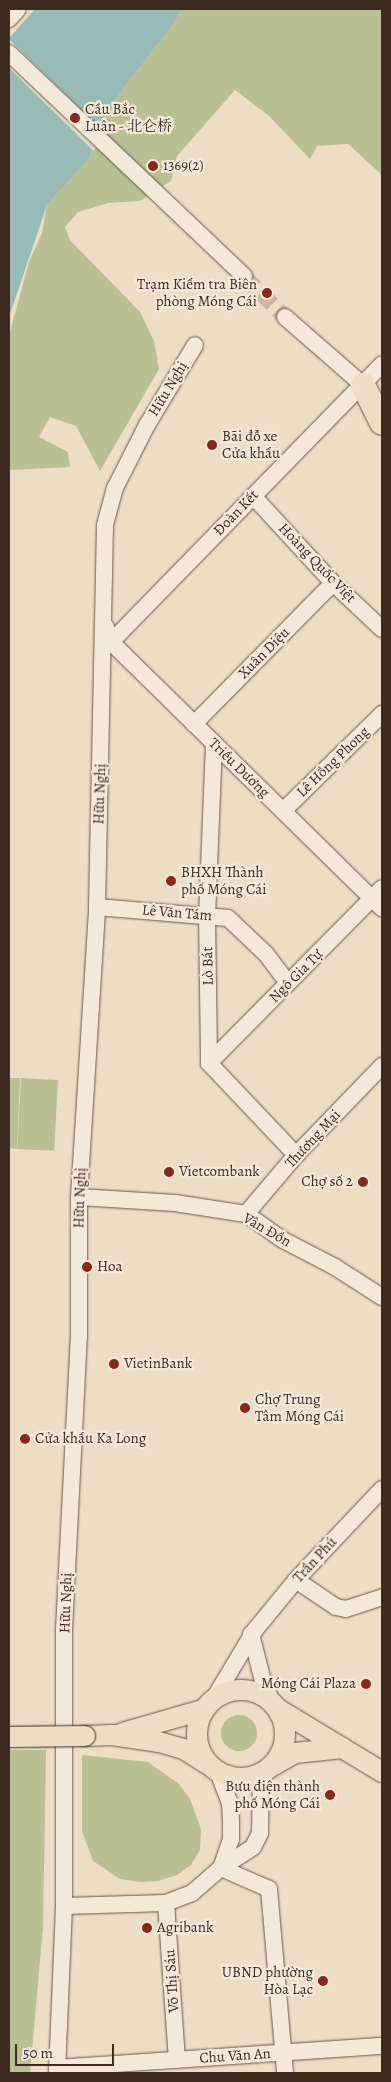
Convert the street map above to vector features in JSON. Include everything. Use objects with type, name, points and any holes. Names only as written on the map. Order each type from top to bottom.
[{"type":"highway","points":[[373,388],[382,423]]},
{"type":"main road","points":[[112,1735],[208,1705],[236,1690],[256,1692],[382,1772]]},
{"type":"main road","points":[[208,1705],[197,1738],[200,1753],[214,1769]]},
{"type":"main road","points":[[267,1770],[282,1752],[286,1738],[285,1722],[275,1705]]},
{"type":"main road","points":[[9,1737],[112,1735],[184,1748],[214,1769],[247,1778],[267,1770],[295,1753],[343,1748]]},
{"type":"street","points":[[9,19],[18,9]]},
{"type":"street","points":[[9,53],[114,155],[244,276]]},
{"type":"street","points":[[285,317],[373,388]]},
{"type":"street","name":"Hữu Nghị","points":[[57,2071],[64,1906],[64,1630],[79,1336],[79,1197],[97,907],[105,622],[105,525],[115,488],[146,425],[195,345]]},
{"type":"street","name":"Đoàn Kết","points":[[111,642],[253,496],[373,388],[382,364]]},
{"type":"street","name":"Hoàng Quốc Việt","points":[[253,496],[334,583],[382,629]]},
{"type":"street","name":"Xuân Diệu","points":[[194,724],[334,583]]},
{"type":"street","name":"Triều Dương","points":[[105,622],[111,642],[283,811],[379,898]]},
{"type":"street","name":"Lê Hồng Phong","points":[[283,811],[382,714]]},
{"type":"street","name":"Lò Bát","points":[[209,1063],[207,915],[214,743]]},
{"type":"street","name":"Ngô Gia Tự","points":[[209,1063],[288,983],[379,898]]},
{"type":"street","name":"Lê Văn Tám","points":[[97,907],[228,918],[266,954],[288,983]]},
{"type":"street","points":[[209,1063],[296,1155]]},
{"type":"street","name":"Thương Mại","points":[[246,1214],[296,1155],[382,1066]]},
{"type":"street","name":"Vân Đồn","points":[[79,1197],[175,1203],[246,1214],[283,1240],[335,1267],[382,1297]]},
{"type":"street","name":"Trần Phú","points":[[208,1705],[251,1634],[296,1580],[382,1489]]},
{"type":"street","points":[[296,1580],[336,1607],[346,1609],[382,1597]]},
{"type":"street","points":[[251,1634],[263,1681],[275,1705]]},
{"type":"street","points":[[214,1769],[230,1803],[231,1839],[221,1868]]},
{"type":"street","points":[[64,1906],[166,1903],[192,1893],[221,1868],[246,1854],[260,1833],[267,1770]]},
{"type":"street","points":[[221,1868],[269,1889],[285,2073]]},
{"type":"street","name":"Võ Thị Sáu","points":[[166,1903],[177,2060]]},
{"type":"street","name":"Chu Văn An","points":[[57,2071],[177,2060],[382,2046]]},
{"type":"green space","points":[[181,9],[382,9],[382,175],[348,144],[317,146],[310,159],[269,116],[235,90],[177,156],[171,181],[140,201],[108,203],[78,212],[65,227],[70,240],[140,312],[154,341],[159,369],[100,471],[76,426],[50,417],[39,437],[68,452],[70,467],[9,470],[9,336],[29,262],[42,233],[47,205],[89,159],[105,112],[176,21]]},
{"type":"green space","points":[[9,1078],[20,1078],[17,1149],[9,1148]]},
{"type":"green space","points":[[21,1078],[58,1080],[54,1151],[17,1149]]},
{"type":"green space","points":[[239,1715],[246,1716],[252,1720],[256,1726],[256,1740],[252,1746],[246,1750],[239,1751],[232,1750],[226,1746],[222,1740],[221,1733],[222,1726],[226,1720],[232,1716]]},
{"type":"green space","points":[[9,1750],[46,1750],[43,1927],[30,2073],[9,2073]]},
{"type":"green space","points":[[82,1755],[148,1762],[179,1784],[190,1799],[201,1829],[200,1850],[191,1865],[177,1875],[158,1881],[141,1882],[120,1879],[93,1861],[82,1831]]},
{"type":"water","points":[[35,9],[181,9],[176,21],[105,112],[89,159],[47,205],[9,317],[9,38]]},
{"type":"pier","name":"Cầu Bắc Luân - 北仑桥","points":[[9,39],[102,130],[94,151],[9,68]]},
{"type":"tunnel","points":[[244,276],[285,317]]},
{"type":"place","name":"Cầu Bắc Luân - 北仑桥","points":[[75,118]]},
{"type":"place","name":"1369(2)","points":[[153,166]]},
{"type":"place","name":"Trạm Kiểm tra Biên phòng Móng Cái","points":[[267,293]]},
{"type":"place","name":"Bãi đỗ xe Cửa khẩu","points":[[212,445]]},
{"type":"place","name":"BHXH Thành phố Móng Cái","points":[[171,881]]},
{"type":"place","name":"Vietcombank","points":[[169,1172]]},
{"type":"place","name":"Chợ số 2","points":[[363,1182]]},
{"type":"place","name":"Hoa","points":[[87,1267]]},
{"type":"place","name":"VietinBank","points":[[114,1364]]},
{"type":"place","name":"Chợ Trung Tâm Móng Cái","points":[[245,1408]]},
{"type":"place","name":"Cửa khẩu Ka Long","points":[[25,1439]]},
{"type":"place","name":"Móng Cái Plaza","points":[[366,1684]]},
{"type":"place","name":"Bưu điện thành phố Móng Cái","points":[[330,1795]]},
{"type":"place","name":"Agribank","points":[[147,1928]]},
{"type":"place","name":"UBND phường Hòa Lạc","points":[[323,1981]]}]
